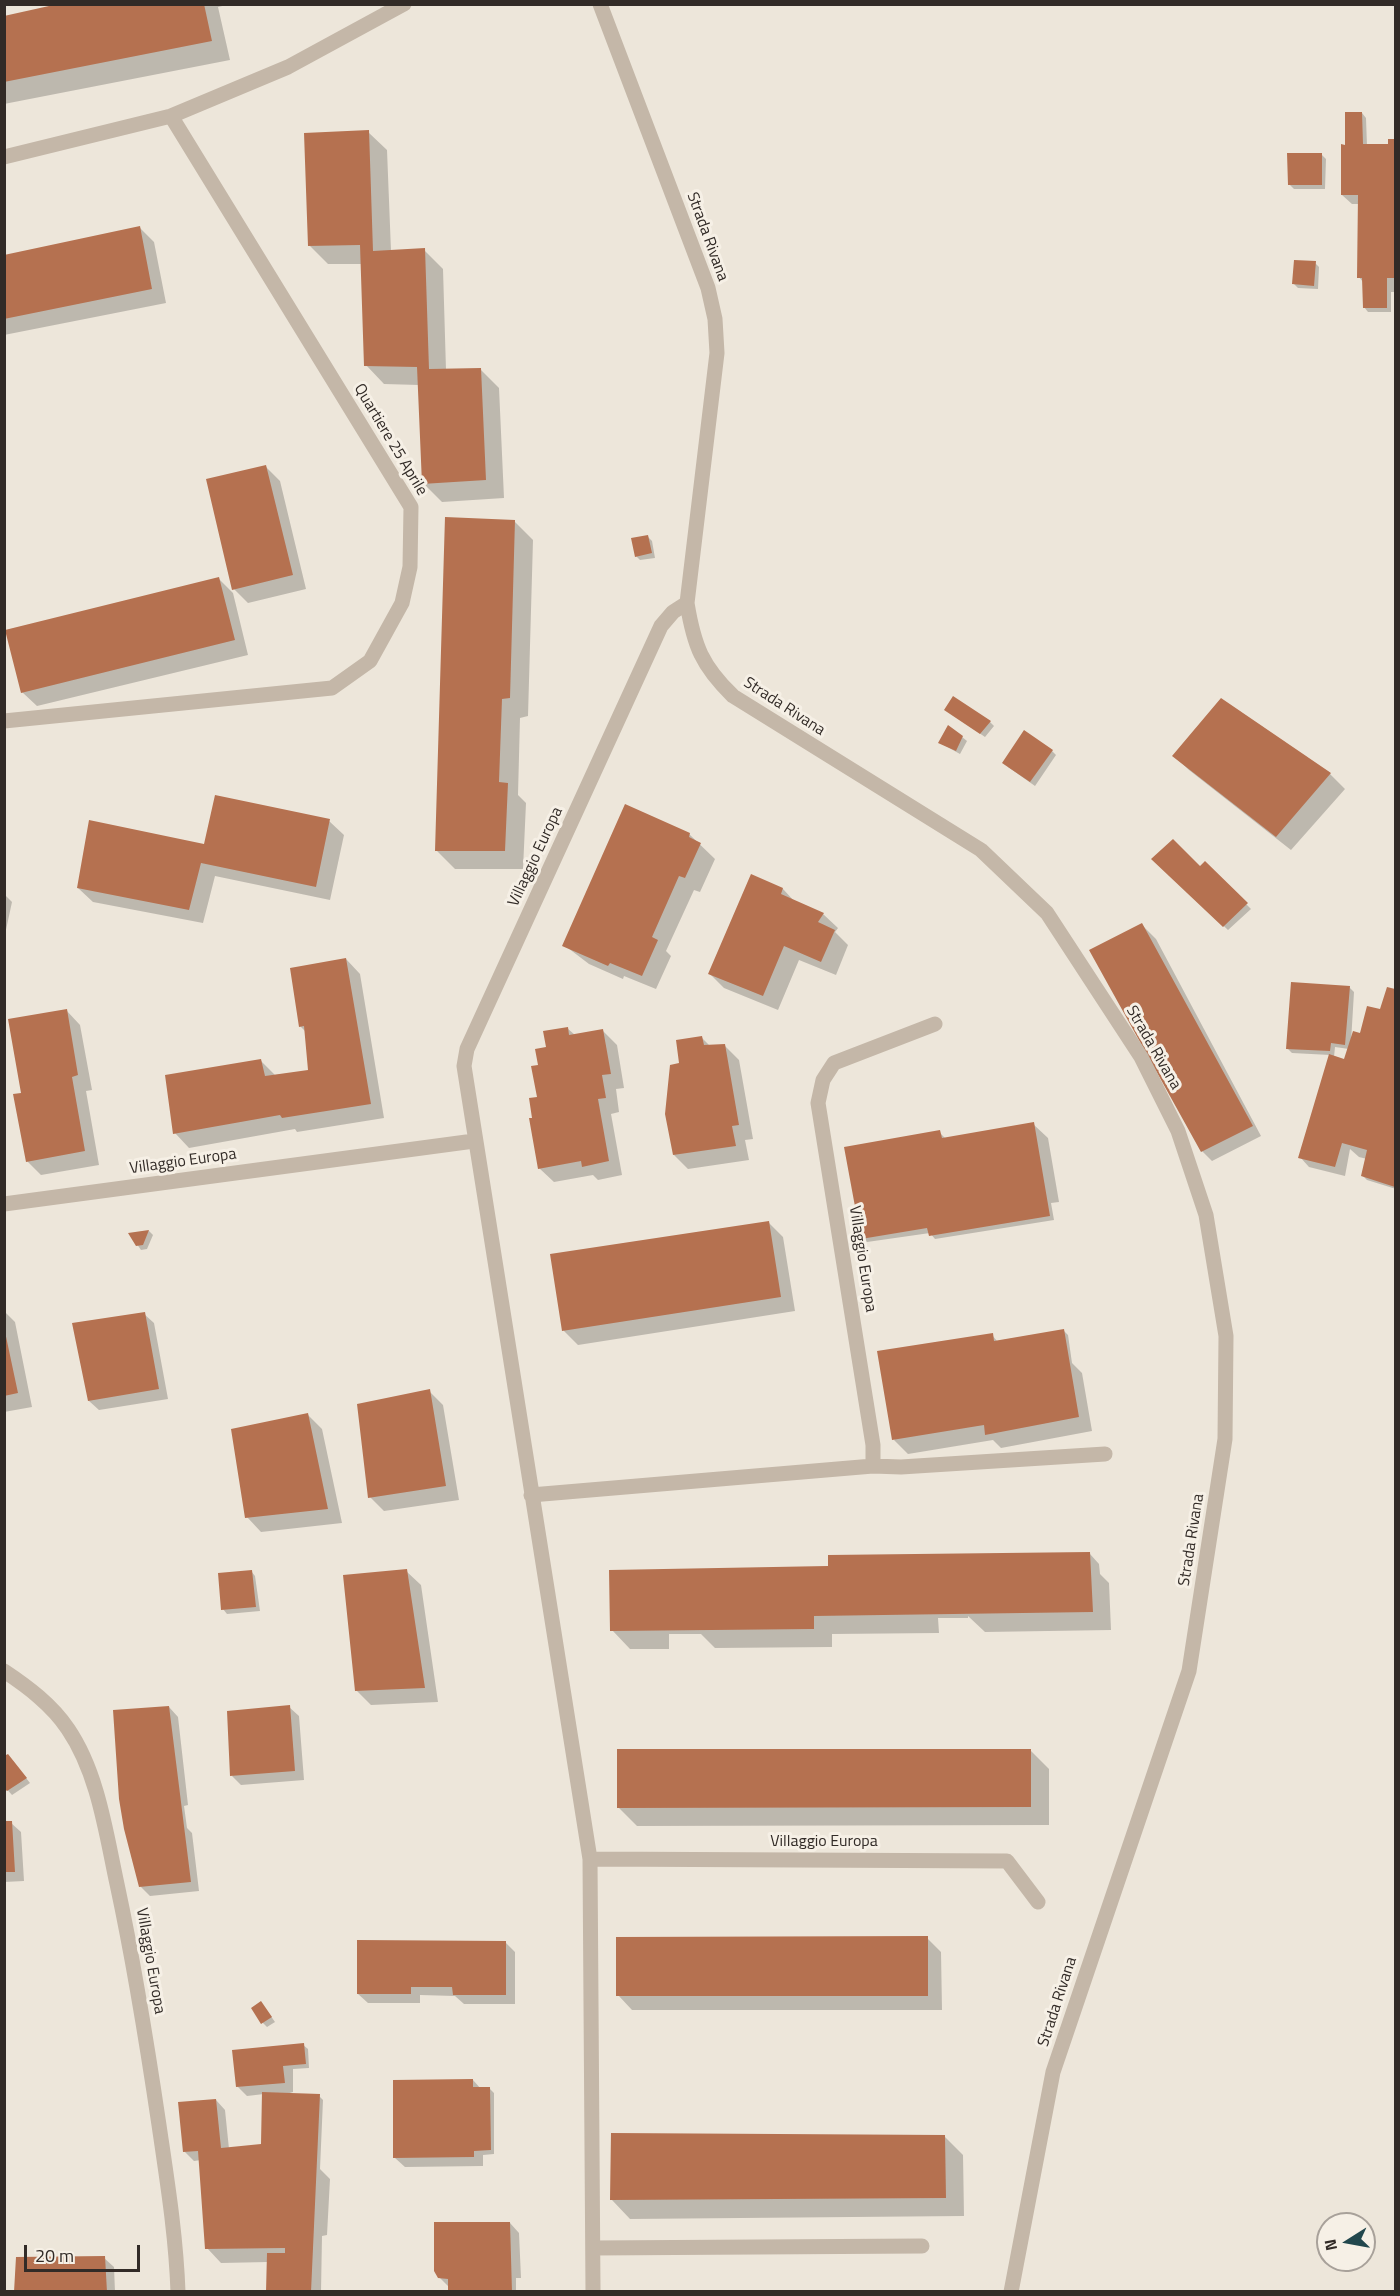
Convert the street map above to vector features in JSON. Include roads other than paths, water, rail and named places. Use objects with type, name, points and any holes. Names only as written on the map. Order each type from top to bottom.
[{"type":"street","points":[[4,157],[171,116],[288,67],[404,4]]},
{"type":"street","name":"Strada Rivana","points":[[600,4],[708,288],[715,319],[717,353],[687,603],[691,630],[700,656],[713,676],[733,696],[981,850],[1047,913],[1141,1057],[1178,1131],[1206,1215],[1226,1336],[1225,1439],[1189,1671],[1053,2072],[1011,2292]]},
{"type":"street","name":"Quartiere 25 Aprile","points":[[4,721],[332,688],[370,661],[402,603],[410,567],[411,507],[171,116]]},
{"type":"street","name":"Villaggio Europa","points":[[593,2292],[590,1859],[464,1084],[464,1066],[467,1049],[661,626],[673,612],[687,603]]},
{"type":"street","name":"Villaggio Europa","points":[[873,1466],[873,1445],[818,1103],[823,1080],[834,1063],[935,1024]]},
{"type":"street","name":"Villaggio Europa","points":[[4,1204],[474,1141]]},
{"type":"street","points":[[531,1495],[873,1466],[901,1467],[1105,1454]]},
{"type":"street","name":"Villaggio Europa","points":[[4,1671],[36,1694],[68,1729],[81,1753],[96,1794],[126,1928],[152,2079],[172,2208],[178,2292]]},
{"type":"street","name":"Villaggio Europa","points":[[590,1859],[1007,1861],[1038,1902]]},
{"type":"street","points":[[593,2248],[922,2246]]}]
